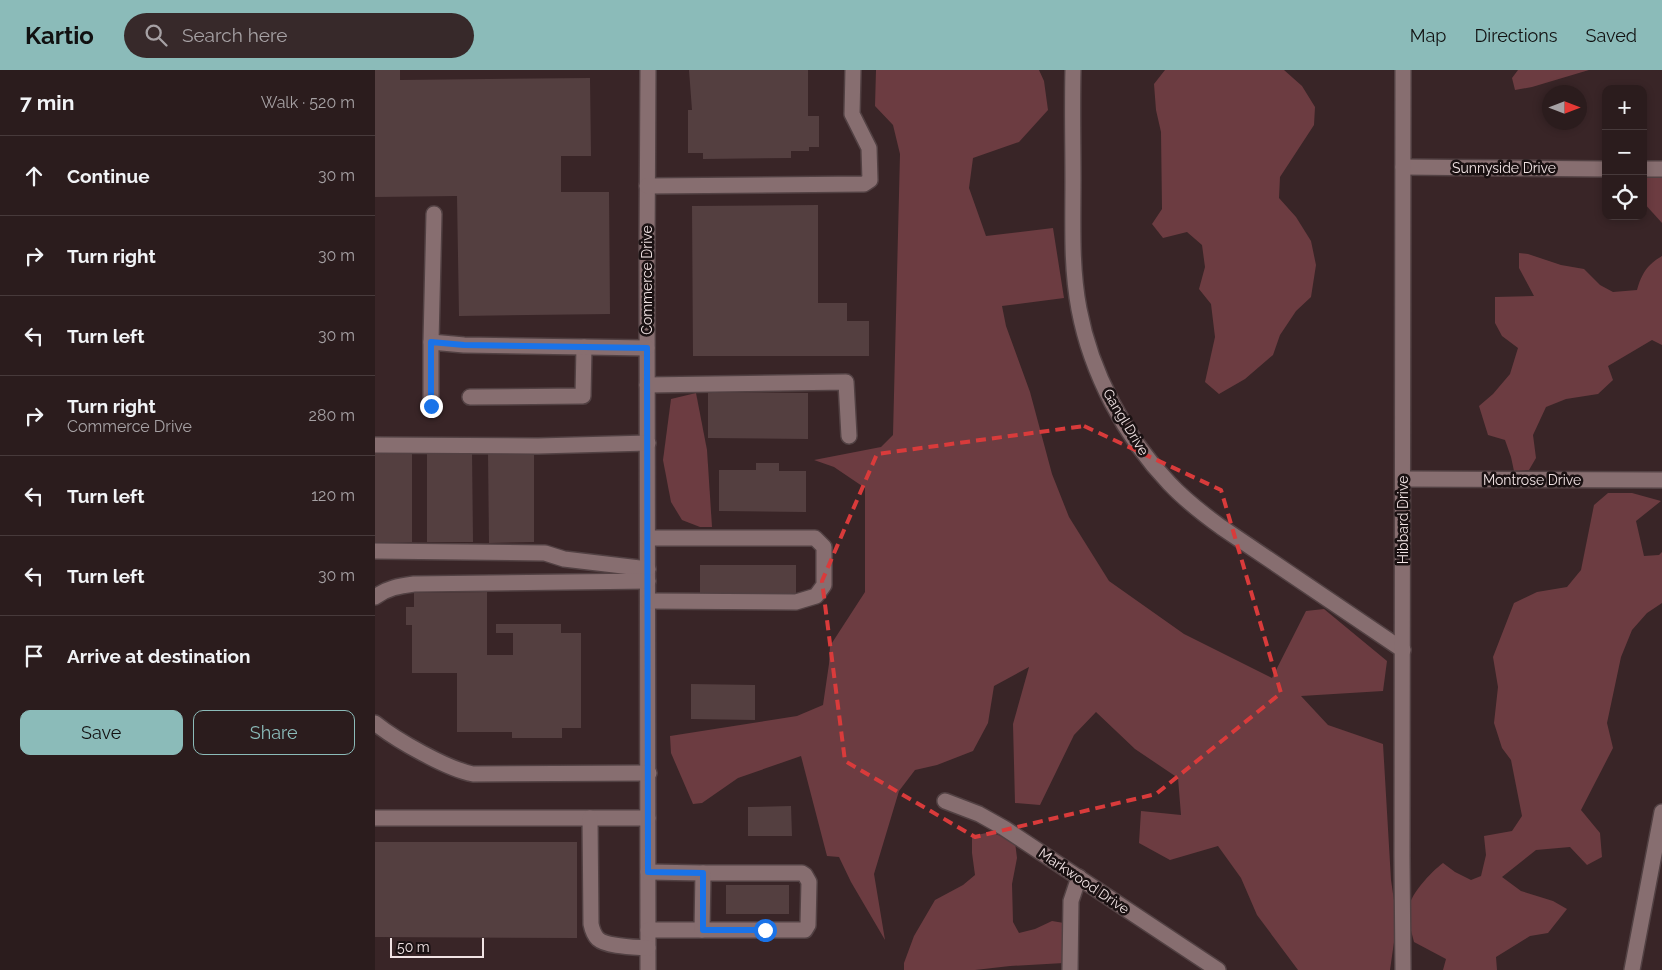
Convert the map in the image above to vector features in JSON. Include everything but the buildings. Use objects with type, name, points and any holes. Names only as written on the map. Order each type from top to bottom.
[{"type":"street","name":"Commerce Drive","points":[[648,70],[648,970]]},
{"type":"street","points":[[647,186],[864,184],[870,180],[869,148],[852,114],[853,70]]},
{"type":"street","name":"Gangl Drive","points":[[1073,70],[1072,213],[1076,289],[1083,327],[1093,357],[1117,410],[1149,460],[1168,482],[1200,511],[1403,650]]},
{"type":"street","name":"Hibbard Drive","points":[[1403,70],[1403,970]]},
{"type":"street","name":"Sunnyside Drive","points":[[1403,167],[1602,168]]},
{"type":"street","points":[[1647,169],[1662,169]]},
{"type":"street","points":[[431,406],[434,214]]},
{"type":"street","points":[[431,342],[464,345],[647,348]]},
{"type":"street","points":[[470,397],[583,396],[585,347]]},
{"type":"street","points":[[647,385],[846,382],[849,436]]},
{"type":"street","points":[[375,445],[538,446],[648,443]]},
{"type":"street","name":"Montrose Drive","points":[[1403,479],[1662,480]]},
{"type":"street","points":[[648,538],[815,538],[824,547],[824,585],[816,596],[796,602],[648,601]]},
{"type":"street","points":[[375,551],[545,553],[564,559],[648,575]]},
{"type":"street","points":[[375,597],[385,590],[394,587],[414,584],[648,575]]},
{"type":"street","points":[[375,723],[388,733],[459,772],[479,774],[649,773]]},
{"type":"street","name":"Markwood Drive","points":[[945,801],[973,812],[1004,828],[1218,970]]},
{"type":"street","points":[[1633,970],[1662,812]]},
{"type":"street","points":[[375,818],[648,818]]},
{"type":"street","points":[[590,818],[591,924],[594,934],[605,943],[648,948]]},
{"type":"street","points":[[648,872],[802,873],[809,882],[808,925],[805,930],[648,930]]},
{"type":"street","points":[[703,873],[703,930]]},
{"type":"street","points":[[1069,970],[1071,901],[1079,877]]},
{"type":"highlighted area","points":[[1084,426],[1221,490],[1281,693],[1156,794],[975,837],[845,761],[822,581],[877,454]]},
{"type":"shaded area","points":[[876,70],[1039,70],[1044,81],[1048,110],[1019,142],[973,158],[969,188],[986,236],[1053,228],[1064,298],[1002,306],[1006,326],[1030,392],[1052,474],[1069,517],[1109,581],[1184,634],[1272,678],[1306,611],[1324,609],[1387,661],[1383,691],[1301,696],[1328,725],[1383,744],[1391,880],[1397,921],[1390,970],[1298,970],[1257,915],[1241,878],[1218,846],[1170,860],[1139,843],[1141,811],[1181,815],[1178,778],[1135,749],[1096,712],[1074,735],[1040,805],[1015,803],[1013,724],[1029,667],[994,686],[988,723],[973,751],[937,765],[915,770],[899,791],[874,874],[885,940],[851,882],[839,857],[827,856],[801,756],[738,778],[702,803],[693,804],[671,753],[670,736],[797,716],[823,705],[830,646],[865,592],[865,488],[834,467],[814,460],[881,447],[893,435],[900,154],[893,125],[875,106]]},
{"type":"shaded area","points":[[1165,70],[1284,70],[1302,86],[1315,107],[1314,125],[1280,177],[1279,198],[1296,217],[1311,241],[1316,265],[1311,297],[1296,311],[1280,335],[1273,355],[1245,379],[1219,394],[1205,382],[1215,337],[1211,304],[1199,289],[1205,267],[1202,245],[1187,232],[1163,238],[1152,224],[1162,209],[1161,132],[1156,110],[1154,84]]},
{"type":"shaded area","points":[[1518,70],[1589,70],[1532,87],[1515,90],[1512,78]]},
{"type":"shaded area","points":[[1647,177],[1662,177],[1662,223],[1647,206]]},
{"type":"shaded area","points":[[1519,253],[1528,254],[1561,265],[1584,269],[1600,285],[1613,292],[1637,290],[1646,270],[1662,256],[1662,345],[1652,340],[1608,366],[1613,380],[1598,394],[1566,399],[1546,407],[1533,435],[1536,458],[1529,470],[1514,471],[1505,440],[1488,435],[1479,406],[1493,394],[1510,374],[1518,348],[1502,336],[1495,323],[1495,297],[1534,296],[1519,268]]},
{"type":"shaded area","points":[[696,393],[707,450],[712,527],[700,527],[682,520],[671,502],[663,460],[671,399]]},
{"type":"shaded area","points":[[1608,493],[1632,493],[1661,501],[1636,521],[1644,556],[1659,555],[1662,552],[1662,603],[1647,613],[1632,630],[1621,657],[1607,723],[1613,748],[1581,810],[1600,833],[1602,857],[1587,865],[1570,847],[1536,850],[1502,877],[1521,891],[1553,901],[1567,909],[1548,933],[1530,936],[1496,957],[1497,970],[1443,970],[1446,959],[1414,942],[1409,924],[1408,908],[1415,893],[1426,879],[1443,863],[1471,880],[1481,876],[1486,855],[1484,836],[1512,831],[1522,816],[1511,760],[1502,748],[1494,723],[1498,687],[1493,657],[1514,603],[1537,592],[1567,587],[1581,570],[1594,505]]},
{"type":"shaded area","points":[[991,832],[1015,842],[1017,858],[1012,884],[1013,922],[1019,933],[1035,929],[1052,921],[1064,923],[1064,963],[975,970],[904,970],[904,963],[914,936],[935,900],[963,885],[975,875],[972,836]]},
{"type":"route","points":[[431,406],[431,342],[464,345],[647,348],[648,872],[703,873],[703,930],[765,930]]}]
